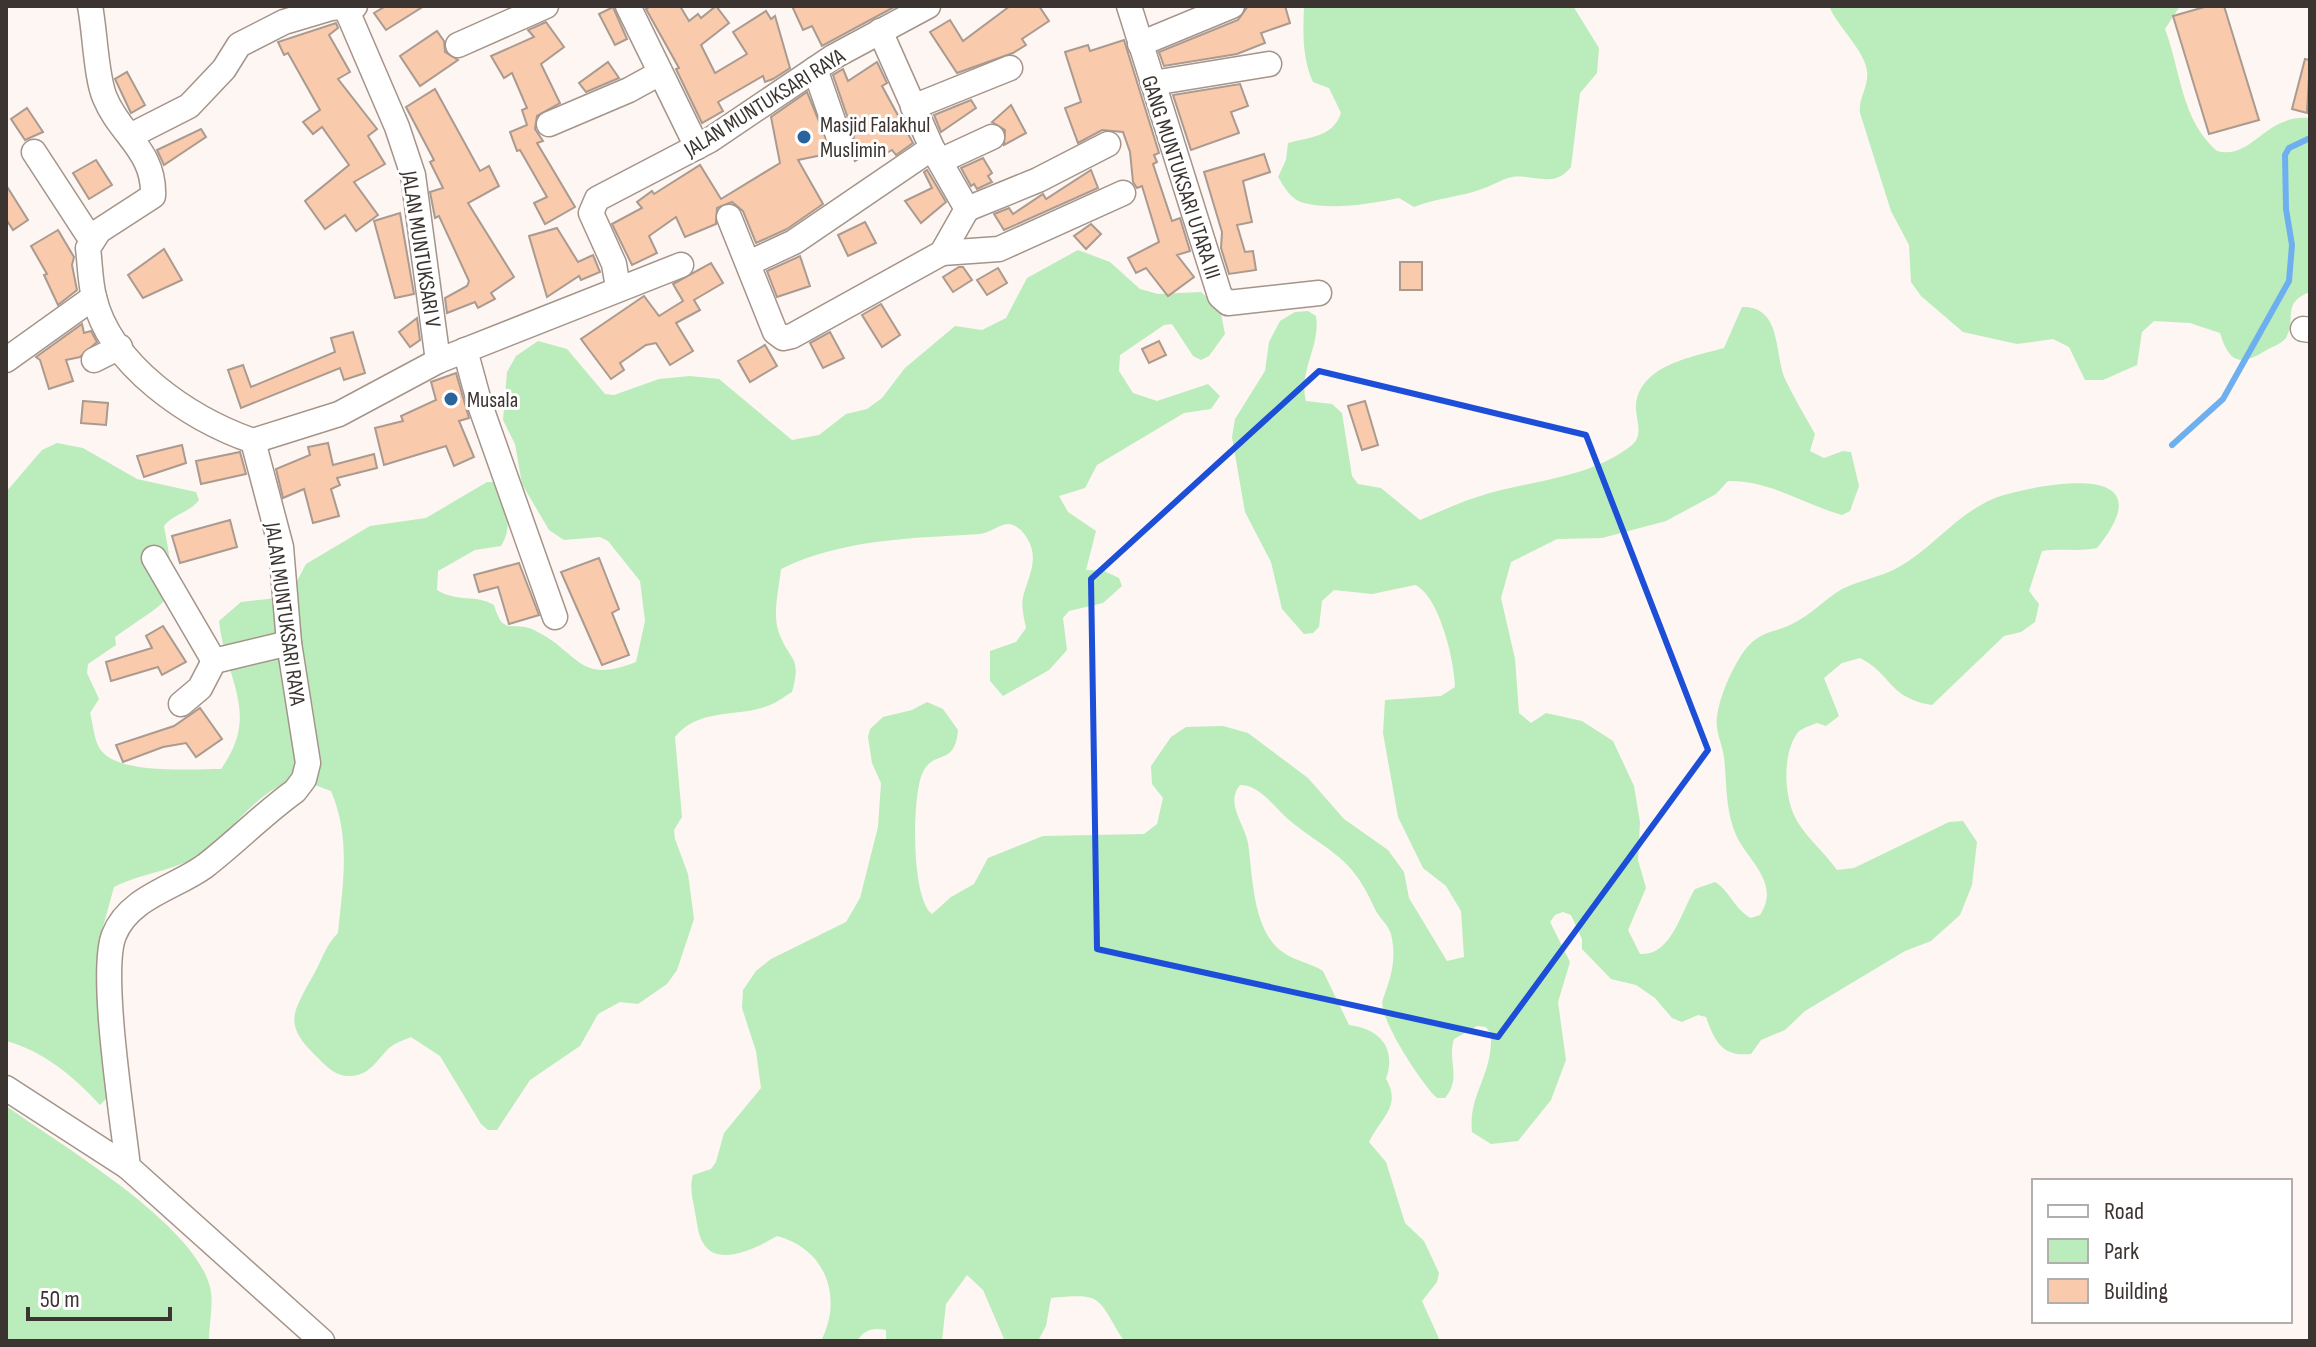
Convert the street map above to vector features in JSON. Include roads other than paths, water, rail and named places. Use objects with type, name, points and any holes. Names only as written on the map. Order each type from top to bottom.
[{"type":"street","points":[[90,6],[104,97],[154,177],[153,196],[99,231],[88,248],[94,297],[120,347],[147,380],[219,429],[253,441],[339,414],[438,361],[618,287],[681,265]]},
{"type":"street","points":[[458,45],[546,6]]},
{"type":"street","points":[[628,6],[697,147]]},
{"type":"street","name":"GANG MUNTUKSARI UTARA III","points":[[1129,6],[1220,296],[1228,303],[1319,293]]},
{"type":"street","points":[[1140,44],[1232,6]]},
{"type":"street","points":[[130,136],[189,106],[224,69],[239,45],[284,22],[331,8],[349,7]]},
{"type":"street","name":"JALAN MUNTUKSARI V","points":[[349,7],[413,175],[438,361]]},
{"type":"street","name":"JALAN MUNTUKSARI RAYA","points":[[618,287],[614,264],[591,213],[592,205],[697,147],[815,69],[914,9]]},
{"type":"street","points":[[880,31],[913,107],[967,209]]},
{"type":"street","points":[[1153,83],[1269,64]]},
{"type":"street","points":[[913,107],[1010,68]]},
{"type":"street","points":[[815,69],[840,141]]},
{"type":"street","points":[[549,124],[629,90],[660,73]]},
{"type":"street","points":[[749,263],[794,242],[936,154],[992,137]]},
{"type":"street","points":[[942,253],[967,209],[1038,180],[1108,144]]},
{"type":"street","points":[[34,152],[92,241]]},
{"type":"street","points":[[729,217],[775,332],[783,338],[792,336],[942,253],[999,249],[1123,193]]},
{"type":"street","points":[[6,360],[94,297]]},
{"type":"street","points":[[94,360],[120,347]]},
{"type":"street","points":[[465,350],[480,405],[555,617]]},
{"type":"street","name":"JALAN MUNTUKSARI RAYA","points":[[128,1167],[109,958],[114,934],[128,914],[148,898],[204,867],[295,791],[304,779],[308,763],[289,643],[281,547],[253,441]]},
{"type":"street","points":[[154,558],[214,661]]},
{"type":"street","points":[[181,704],[200,688],[214,661],[289,643]]},
{"type":"street","points":[[6,1088],[128,1167],[322,1341]]},
{"type":"waterway","points":[[2172,445],[2223,399],[2289,281],[2292,245],[2286,209],[2285,155],[2289,148],[2310,138]]},
{"type":"place","name":"Masjid Falakhul Muslimin","points":[[804,137]]},
{"type":"place","name":"Musala","points":[[451,399]]}]
